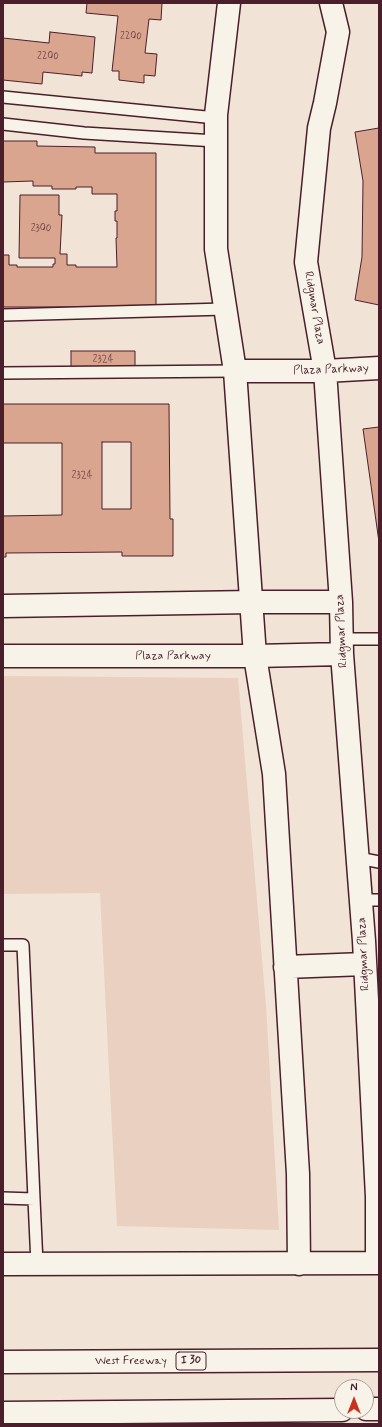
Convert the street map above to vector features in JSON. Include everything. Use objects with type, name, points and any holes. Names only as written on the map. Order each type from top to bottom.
[{"type":"main road","points":[[228,3],[216,118],[216,249],[235,371],[255,656],[274,774],[298,1174],[300,1264]]},
{"type":"main road","name":"Ridgmar Plaza","points":[[330,3],[338,32],[319,128],[306,262],[325,371],[341,602],[342,646],[358,858],[370,900],[365,964],[375,1078],[378,1264]]},
{"type":"main road","name":"Plaza Parkway","points":[[235,371],[325,371],[379,368]]},
{"type":"main road","points":[[3,606],[341,602]]},
{"type":"main road","name":"Plaza Parkway","points":[[3,656],[255,656],[342,646]]},
{"type":"main road","points":[[285,967],[365,964]]},
{"type":"main road","points":[[3,1264],[378,1264]]},
{"type":"main road","name":"West Freeway","points":[[3,1362],[379,1360]]},
{"type":"main road","points":[[3,1413],[334,1410]]},
{"type":"lane","points":[[3,97],[216,118]]},
{"type":"lane","points":[[3,124],[84,133],[216,141]]},
{"type":"lane","points":[[3,315],[225,309]]},
{"type":"lane","points":[[3,373],[235,371]]},
{"type":"lane","points":[[342,646],[379,639]]},
{"type":"lane","points":[[358,858],[379,862]]},
{"type":"lane","points":[[3,945],[23,945],[37,1264]]},
{"type":"lane","points":[[3,1198],[34,1199]]},
{"type":"shaded area","points":[[3,676],[238,678],[266,1006],[279,1230],[117,1226],[100,893],[3,894]]},
{"type":"building","points":[[87,3],[162,3],[161,20],[149,19],[145,53],[157,54],[155,76],[144,75],[144,83],[119,80],[119,71],[112,71],[118,16],[86,13]]},
{"type":"building","points":[[50,32],[95,37],[92,73],[82,72],[82,76],[43,72],[42,84],[3,80],[3,38],[49,43]]},
{"type":"building","points":[[379,128],[379,305],[355,300],[362,257],[363,181],[355,132]]},
{"type":"building","points":[[3,141],[37,141],[37,146],[95,147],[95,153],[156,153],[156,307],[3,307],[3,255],[9,255],[9,265],[17,265],[17,267],[53,267],[53,264],[55,264],[55,258],[19,258],[20,195],[59,195],[59,215],[62,215],[60,254],[67,254],[67,265],[76,265],[76,267],[117,267],[117,221],[115,221],[115,211],[117,211],[117,194],[92,194],[92,187],[52,189],[52,186],[33,186],[33,181],[3,182]]},
{"type":"building","points":[[71,351],[135,351],[135,369],[71,369]]},
{"type":"building","points":[[3,404],[169,404],[170,519],[173,519],[173,556],[122,556],[122,552],[6,553],[6,557],[3,557],[3,516],[62,515],[62,443],[3,443]],"holes":[[[102,442],[131,442],[131,509],[102,509]]]},
{"type":"building","points":[[379,427],[379,542],[363,429]]}]
